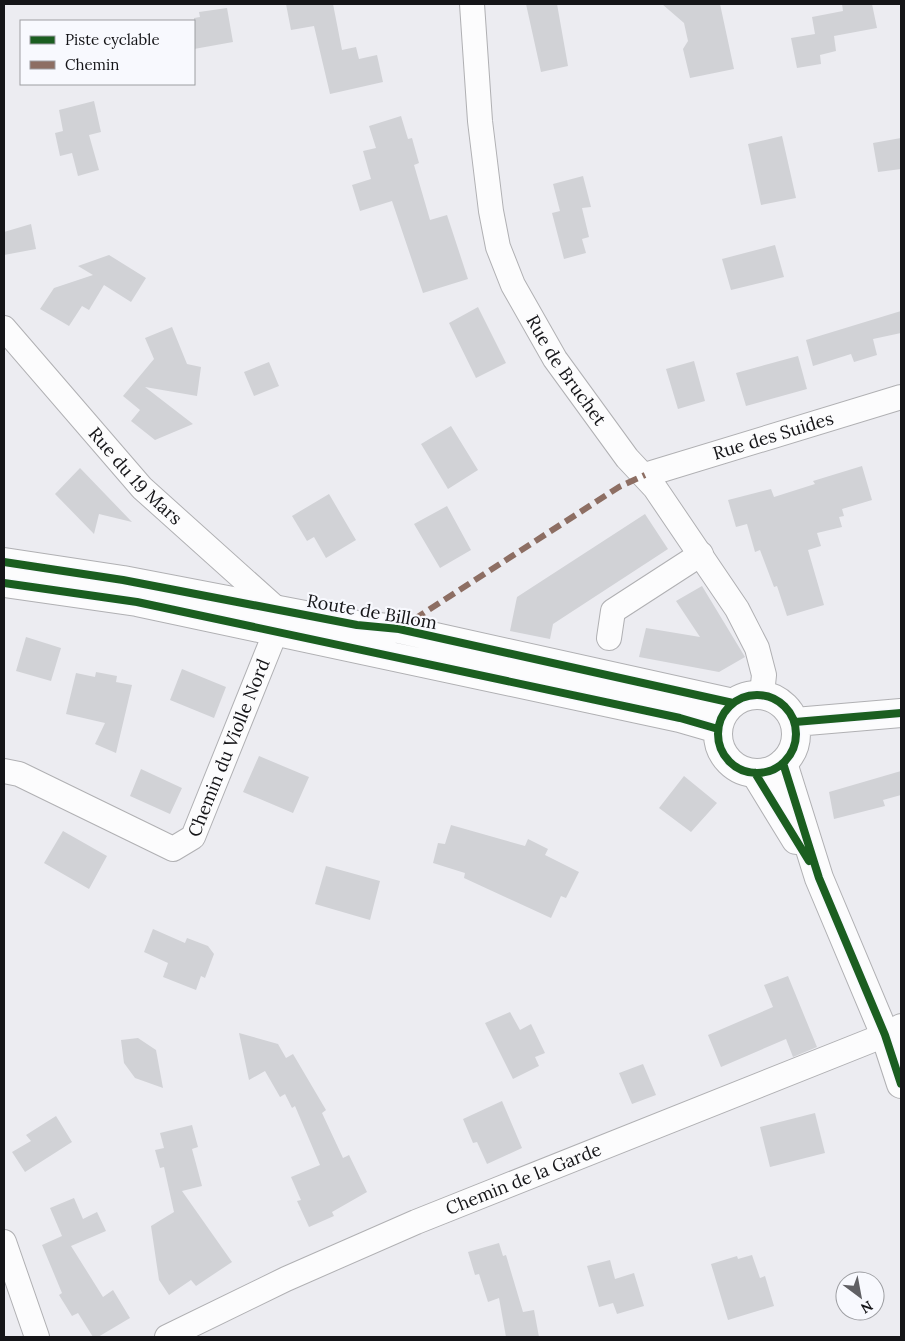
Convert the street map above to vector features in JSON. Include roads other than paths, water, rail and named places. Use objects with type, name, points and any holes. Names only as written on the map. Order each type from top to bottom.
[{"type":"main road","name":"Route de Billom","points":[[4,562],[123,580],[278,621],[351,649],[680,718],[718,729]]},
{"type":"main road","name":"Route de Billom","points":[[4,583],[278,621],[398,629],[733,703]]},
{"type":"main road","points":[[762,694],[777,700],[788,709],[795,722],[796,737],[792,753],[783,763],[770,771],[755,773],[740,769],[727,760],[719,745],[718,729],[723,714],[733,703],[746,696],[762,694]]},
{"type":"main road","points":[[795,722],[901,713]]},
{"type":"main road","points":[[783,763],[819,878]]},
{"type":"main road","points":[[755,773],[819,878],[893,1031],[901,1084]]},
{"type":"street","name":"Rue de Bruchet","points":[[472,4],[480,121],[498,247],[513,285],[555,359],[627,458],[645,475],[737,610],[757,648],[764,675],[762,694]]},
{"type":"street","name":"Rue du 19 Mars","points":[[4,328],[142,488],[278,621]]},
{"type":"street","name":"Rue des Suides","points":[[645,475],[901,397]]},
{"type":"street","points":[[609,638],[613,612],[700,554]]},
{"type":"street","name":"Chemin du Violle Nord","points":[[4,771],[19,774],[174,849],[192,838],[278,621]]},
{"type":"street","name":"Chemin de la Garde","points":[[167,1337],[286,1279],[416,1222],[893,1031]]},
{"type":"street","points":[[4,1242],[37,1337]]}]
